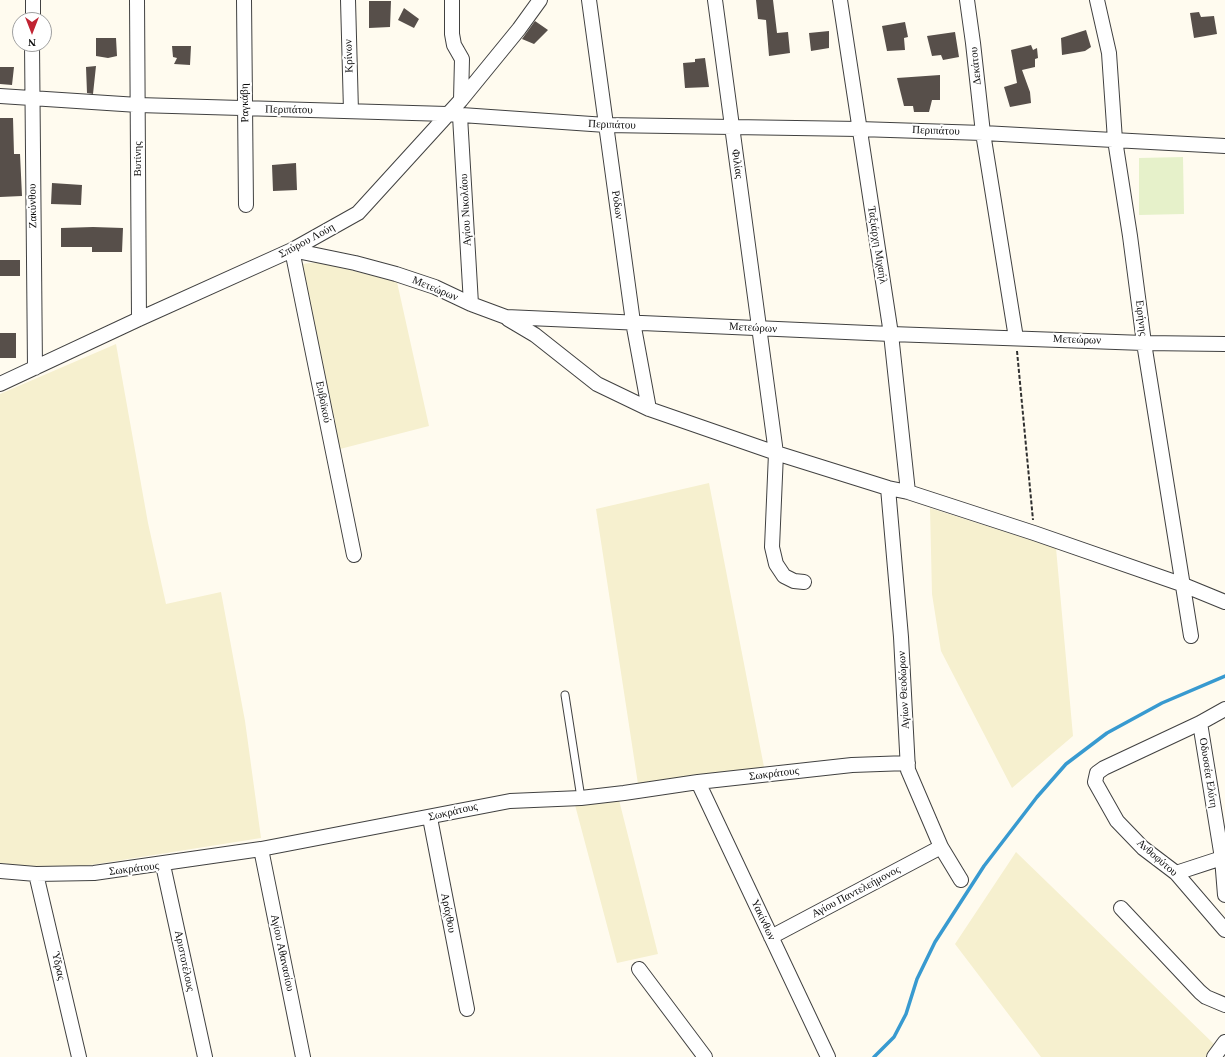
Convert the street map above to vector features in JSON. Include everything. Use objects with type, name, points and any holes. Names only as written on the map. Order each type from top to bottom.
[{"type":"street","points":[[33,0],[33,12]]},
{"type":"street","name":"Βυτίνης","points":[[137,0],[139,318]]},
{"type":"street","name":"Ραγκάβη","points":[[244,0],[246,205]]},
{"type":"street","name":"Κρίνων","points":[[348,0],[351,111]]},
{"type":"street","points":[[452,0],[452,34],[454,45],[462,59],[460,100]]},
{"type":"street","name":"Σπύρου Λούη","points":[[0,384],[139,318],[292,250],[358,212],[454,115],[460,100],[519,29],[540,0]]},
{"type":"street","name":"Ρόδων","points":[[589,0],[633,322],[649,409]]},
{"type":"street","name":"Φιλίας","points":[[715,0],[776,453],[772,548],[776,564],[784,576],[794,581],[804,582]]},
{"type":"street","name":"Ταξιάρχη Μιχαήλ","points":[[840,0],[891,334],[908,492]]},
{"type":"street","name":"Δεκάτου","points":[[967,0],[983,133],[1016,338]]},
{"type":"street","name":"Ειρήνης","points":[[1097,0],[1110,53],[1115,140],[1130,236],[1144,343],[1181,584],[1191,636]]},
{"type":"street","name":"Ζακύνθου","points":[[32,52],[35,368]]},
{"type":"street","name":"Περιπάτου","points":[[0,96],[138,105],[454,115],[606,125],[859,129],[983,133],[1225,146]]},
{"type":"street","name":"Αγίου Νικολάου","points":[[454,115],[471,304]]},
{"type":"street","name":"Μετεώρων","points":[[292,250],[355,262],[396,274],[435,287],[506,318],[633,322],[891,334],[1144,343],[1225,344]]},
{"type":"street","name":"Ευβοϊκού","points":[[292,250],[354,554]]},
{"type":"street","points":[[506,318],[536,335],[597,384],[649,409],[776,453],[888,488],[908,492],[1034,532],[1181,584],[1225,602]]},
{"type":"street","name":"Αγίων Θεοδώρων","points":[[888,488],[901,637],[910,777],[941,847],[961,880]]},
{"type":"street","points":[[1200,723],[1225,709]]},
{"type":"street","name":"Ανθοφύτου","points":[[1200,723],[1104,768],[1098,773],[1095,782],[1117,821],[1143,848],[1176,873],[1225,930]]},
{"type":"street","name":"Οδυσσέα Ελύτη","points":[[1200,723],[1224,858],[1225,895]]},
{"type":"street","name":"Σωκράτους","points":[[0,871],[36,874],[94,874],[163,865],[260,849],[430,818],[510,801],[581,798],[698,782],[852,765],[908,763]]},
{"type":"street","name":"Υακίνθων","points":[[698,782],[828,1057]]},
{"type":"street","name":"Αράχθου","points":[[430,818],[467,1009]]},
{"type":"street","name":"Αγίου Παντελεήμονος","points":[[771,937],[941,847]]},
{"type":"street","name":"Αγίου Αθανασίου","points":[[260,849],[303,1057]]},
{"type":"street","points":[[1176,873],[1224,858]]},
{"type":"street","name":"Αριστοτέλους","points":[[163,865],[205,1057]]},
{"type":"street","name":"Ύδρας","points":[[36,874],[79,1057]]},
{"type":"street","points":[[1121,908],[1206,998],[1225,1005]]},
{"type":"street","points":[[639,969],[705,1057]]},
{"type":"street","points":[[1214,1057],[1225,1042]]},
{"type":"lane","points":[[565,695],[581,798]]},
{"type":"path","points":[[1016,338],[1034,532]]},
{"type":"shaded area","points":[[319,262],[397,282],[429,426],[340,449],[302,264]]},
{"type":"shaded area","points":[[116,344],[148,523],[166,604],[221,592],[245,721],[261,838],[78,867],[25,866],[0,863],[0,394]]},
{"type":"shaded area","points":[[709,483],[764,767],[638,784],[596,509]]},
{"type":"shaded area","points":[[930,508],[1056,548],[1073,736],[1012,788],[941,651],[932,594]]},
{"type":"shaded area","points":[[619,800],[658,954],[617,963],[575,805]]},
{"type":"shaded area","points":[[1016,852],[1216,1046],[1207,1057],[1041,1057],[955,944]]},
{"type":"green space","points":[[1183,157],[1184,214],[1139,215],[1139,158]]},
{"type":"building","points":[[756,0],[773,0],[777,33],[788,32],[790,53],[769,56],[766,20],[758,19]]},
{"type":"building","points":[[369,1],[391,1],[390,27],[369,28]]},
{"type":"building","points":[[404,8],[419,19],[414,28],[398,20]]},
{"type":"building","points":[[1199,12],[1201,17],[1214,16],[1217,34],[1194,38],[1190,13]]},
{"type":"building","points":[[535,21],[548,30],[534,44],[522,39]]},
{"type":"building","points":[[905,22],[908,37],[904,38],[905,50],[887,51],[882,26]]},
{"type":"building","points":[[1086,30],[1091,47],[1085,51],[1062,55],[1061,38]]},
{"type":"building","points":[[829,31],[829,48],[811,51],[809,33]]},
{"type":"building","points":[[955,32],[959,57],[943,60],[941,55],[932,56],[927,36]]},
{"type":"building","points":[[96,38],[116,38],[117,56],[108,58],[96,56]]},
{"type":"building","points":[[1031,45],[1033,50],[1037,48],[1038,58],[1035,59],[1035,67],[1022,70],[1030,92],[1031,103],[1010,107],[1004,87],[1017,83],[1011,50]]},
{"type":"building","points":[[172,46],[191,46],[190,65],[174,64],[177,58],[173,57]]},
{"type":"building","points":[[705,58],[709,87],[685,88],[683,63],[695,62],[695,59]]},
{"type":"building","points":[[96,66],[93,94],[87,93],[86,67]]},
{"type":"building","points":[[0,67],[14,67],[12,85],[0,84]]},
{"type":"building","points":[[940,75],[940,100],[932,100],[929,112],[914,112],[913,106],[904,106],[897,78]]},
{"type":"building","points":[[0,118],[13,118],[14,154],[20,154],[22,196],[0,197]]},
{"type":"building","points":[[296,163],[297,190],[273,191],[272,165]]},
{"type":"building","points":[[52,183],[82,185],[81,205],[51,204]]},
{"type":"building","points":[[61,228],[123,228],[122,252],[92,252],[92,247],[61,247]]},
{"type":"building","points":[[0,260],[20,260],[20,276],[0,276]]},
{"type":"building","points":[[0,333],[16,333],[16,358],[0,358]]},
{"type":"waterway","points":[[874,1057],[894,1037],[906,1014],[917,979],[935,942],[984,866],[1037,797],[1066,764],[1107,733],[1162,703],[1225,676]]}]
